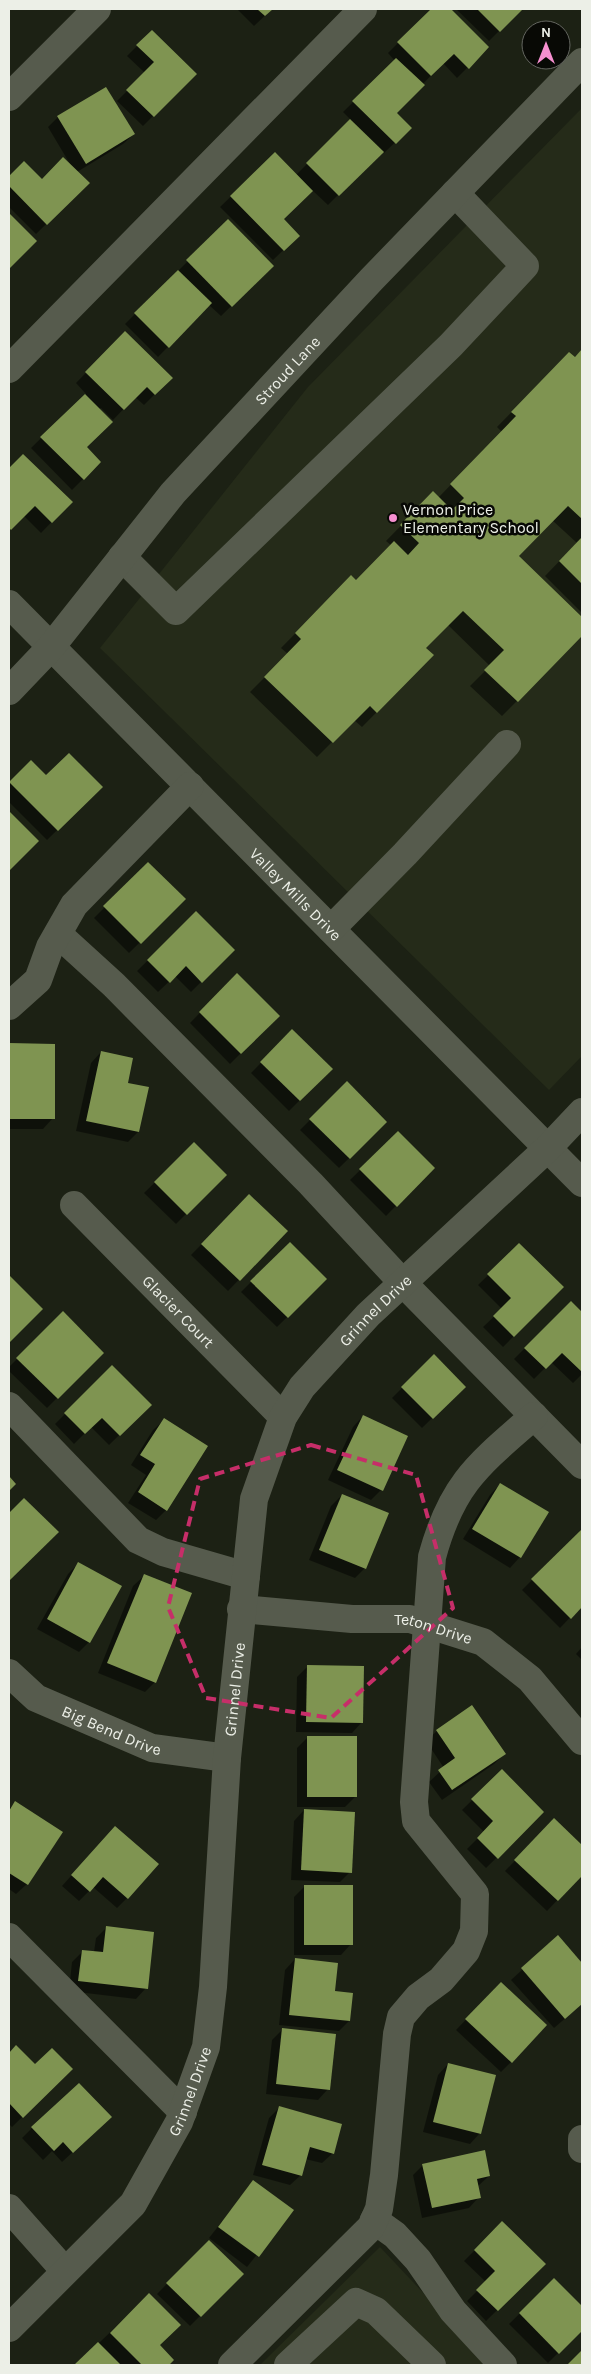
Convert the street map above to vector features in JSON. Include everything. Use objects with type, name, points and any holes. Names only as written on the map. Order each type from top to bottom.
[{"type":"street","points":[[9,97],[97,9]]},
{"type":"street","points":[[9,369],[363,9]]},
{"type":"street","name":"Stroud Lane","points":[[9,691],[51,647],[173,493],[582,62]]},
{"type":"street","points":[[122,557],[176,611],[451,346],[526,266],[456,193]]},
{"type":"street","name":"Valley Mills Drive","points":[[9,604],[582,1183]]},
{"type":"street","points":[[331,929],[405,854],[507,744]]},
{"type":"street","points":[[9,1006],[38,980],[50,946],[74,905],[190,786]]},
{"type":"street","points":[[58,934],[114,985],[269,1141],[402,1282],[582,1465]]},
{"type":"street","name":"Grinnel Drive","points":[[9,2328],[133,2204],[183,2112],[206,2047],[213,1987],[227,1758],[241,1609],[254,1499],[283,1417],[302,1387],[402,1282],[548,1148],[582,1112]]},
{"type":"street","name":"Glacier Court","points":[[74,1205],[283,1417]]},
{"type":"street","points":[[9,1406],[138,1540],[163,1552],[246,1576]]},
{"type":"street","points":[[232,2365],[371,2227],[379,2209],[384,2175],[394,2065],[401,2017],[418,1997],[441,1980],[466,1951],[474,1931],[475,1894],[416,1822],[414,1784],[432,1557],[452,1501],[465,1480],[485,1458],[534,1416]]},
{"type":"street","name":"Teton Drive","points":[[241,1609],[352,1619],[410,1619],[483,1642],[530,1679],[582,1741]]},
{"type":"street","name":"Big Bend Drive","points":[[9,1673],[36,1698],[152,1748],[227,1758]]},
{"type":"street","points":[[9,1937],[183,2112]]},
{"type":"street","points":[[582,2139],[582,2149]]},
{"type":"street","points":[[9,2208],[65,2271]]},
{"type":"street","points":[[374,2220],[395,2235],[418,2260],[453,2311],[504,2365]]},
{"type":"street","points":[[288,2365],[356,2302],[376,2310],[432,2365]]},
{"type":"highlighted area","points":[[311,1445],[416,1475],[453,1608],[331,1718],[206,1698],[168,1607],[200,1479]]},
{"type":"shaded area","name":"Vernon Price Elementary School","points":[[582,108],[582,1056],[549,1090],[100,648],[308,387]]},
{"type":"shaded area","points":[[380,2247],[491,2365],[260,2365]]},
{"type":"building","points":[[257,9],[273,9],[265,16]]},
{"type":"building","points":[[431,9],[451,9],[489,47],[469,69],[454,54],[431,76],[397,42]]},
{"type":"building","points":[[477,9],[523,9],[500,32]]},
{"type":"building","points":[[152,30],[197,74],[154,117],[126,90],[154,62],[136,45]]},
{"type":"building","points":[[396,58],[425,85],[397,113],[412,128],[396,144],[352,101]]},
{"type":"building","points":[[106,87],[135,134],[86,164],[57,116]]},
{"type":"building","points":[[350,119],[384,152],[339,196],[306,163]]},
{"type":"building","points":[[275,152],[313,191],[284,219],[300,236],[284,251],[230,196]]},
{"type":"building","points":[[63,157],[90,183],[47,225],[9,186],[9,176],[24,161],[42,179]]},
{"type":"building","points":[[9,213],[37,241],[9,269]]},
{"type":"building","points":[[228,219],[274,266],[232,307],[186,260]]},
{"type":"building","points":[[178,270],[212,303],[169,348],[134,313]]},
{"type":"building","points":[[125,331],[173,378],[155,395],[147,387],[124,410],[85,372]]},
{"type":"building","points":[[582,349],[582,519],[568,506],[519,556],[582,617],[582,636],[518,702],[484,670],[504,650],[463,611],[426,648],[434,655],[377,713],[370,706],[333,743],[264,677],[301,639],[295,633],[351,575],[356,580],[394,541],[408,555],[419,543],[400,525],[433,491],[452,510],[464,498],[450,484],[516,416],[511,412],[569,352],[575,357]]},
{"type":"building","points":[[85,394],[113,422],[87,447],[101,462],[84,480],[40,437]]},
{"type":"building","points":[[23,454],[73,502],[52,523],[35,506],[11,530],[9,528],[9,468]]},
{"type":"building","points":[[582,537],[582,584],[559,561]]},
{"type":"building","points":[[69,753],[103,787],[58,831],[9,782],[31,760],[46,775]]},
{"type":"building","points":[[9,811],[39,841],[9,871]]},
{"type":"building","points":[[148,862],[186,899],[141,944],[103,906]]},
{"type":"building","points":[[196,911],[235,950],[202,983],[186,966],[170,983],[147,960]]},
{"type":"building","points":[[237,973],[280,1016],[241,1054],[199,1012]]},
{"type":"building","points":[[292,1029],[333,1069],[300,1101],[260,1062]]},
{"type":"building","points":[[9,1043],[55,1044],[55,1119],[9,1119]]},
{"type":"building","points":[[101,1051],[133,1058],[128,1083],[149,1087],[139,1132],[86,1121]]},
{"type":"building","points":[[347,1081],[387,1122],[350,1159],[309,1119]]},
{"type":"building","points":[[398,1131],[435,1168],[397,1207],[359,1169]]},
{"type":"building","points":[[194,1142],[227,1175],[187,1215],[154,1182]]},
{"type":"building","points":[[249,1194],[288,1231],[240,1281],[201,1244]]},
{"type":"building","points":[[290,1242],[327,1279],[288,1318],[250,1281]]},
{"type":"building","points":[[519,1243],[564,1287],[514,1337],[493,1316],[511,1298],[487,1274]]},
{"type":"building","points":[[9,1275],[43,1309],[10,1342],[9,1341]]},
{"type":"building","points":[[571,1301],[582,1312],[582,1372],[562,1353],[546,1369],[524,1348]]},
{"type":"building","points":[[63,1311],[104,1353],[58,1399],[16,1358]]},
{"type":"building","points":[[434,1354],[466,1387],[433,1419],[401,1387]]},
{"type":"building","points":[[112,1365],[152,1405],[120,1436],[102,1418],[85,1434],[64,1413]]},
{"type":"building","points":[[363,1415],[408,1436],[383,1491],[337,1470]]},
{"type":"building","points":[[164,1418],[208,1446],[167,1511],[138,1492],[155,1464],[140,1455]]},
{"type":"building","points":[[9,1476],[16,1484],[9,1491]]},
{"type":"building","points":[[500,1483],[549,1512],[521,1558],[472,1529]]},
{"type":"building","points":[[342,1494],[389,1513],[366,1569],[319,1550]]},
{"type":"building","points":[[24,1498],[59,1532],[10,1580],[9,1513]]},
{"type":"building","points":[[581,1530],[582,1607],[571,1619],[531,1579]]},
{"type":"building","points":[[78,1562],[122,1586],[90,1643],[47,1619]]},
{"type":"building","points":[[144,1574],[192,1593],[156,1683],[107,1663]]},
{"type":"building","points":[[307,1665],[364,1666],[363,1723],[306,1722]]},
{"type":"building","points":[[472,1705],[506,1754],[452,1790],[438,1770],[455,1758],[436,1730]]},
{"type":"building","points":[[307,1736],[357,1736],[357,1797],[307,1797]]},
{"type":"building","points":[[502,1769],[544,1812],[498,1859],[477,1838],[493,1821],[471,1799]]},
{"type":"building","points":[[15,1801],[63,1832],[28,1885],[9,1873],[9,1811]]},
{"type":"building","points":[[304,1809],[355,1812],[352,1873],[301,1870]]},
{"type":"building","points":[[554,1818],[582,1845],[582,1876],[558,1901],[514,1860]]},
{"type":"building","points":[[115,1826],[159,1864],[128,1899],[103,1877],[90,1892],[71,1875]]},
{"type":"building","points":[[304,1885],[353,1885],[353,1945],[304,1945]]},
{"type":"building","points":[[106,1926],[154,1932],[148,1989],[78,1981],[82,1950],[103,1952]]},
{"type":"building","points":[[558,1935],[582,1963],[582,2004],[565,2019],[521,1968]]},
{"type":"building","points":[[295,1958],[338,1963],[335,1991],[353,1993],[350,2021],[289,2015]]},
{"type":"building","points":[[501,1982],[547,2025],[512,2063],[465,2019]]},
{"type":"building","points":[[282,2028],[336,2034],[330,2090],[276,2084]]},
{"type":"building","points":[[16,2045],[35,2064],[52,2048],[73,2069],[23,2118],[9,2103],[9,2053]]},
{"type":"building","points":[[448,2063],[496,2075],[481,2134],[433,2122]]},
{"type":"building","points":[[79,2083],[112,2117],[73,2153],[63,2142],[54,2151],[31,2127]]},
{"type":"building","points":[[279,2106],[342,2124],[334,2154],[310,2147],[302,2176],[262,2165]]},
{"type":"building","points":[[485,2150],[490,2176],[477,2179],[481,2198],[432,2208],[422,2164]]},
{"type":"building","points":[[253,2180],[294,2210],[259,2257],[218,2227]]},
{"type":"building","points":[[502,2221],[546,2264],[498,2311],[476,2290],[495,2271],[474,2250]]},
{"type":"building","points":[[209,2240],[244,2274],[201,2317],[166,2283]]},
{"type":"building","points":[[554,2278],[582,2306],[582,2331],[559,2354],[519,2313]]},
{"type":"building","points":[[149,2293],[181,2325],[160,2345],[174,2360],[169,2365],[142,2365],[110,2333]]},
{"type":"building","points":[[98,2342],[121,2365],[74,2365]]},
{"type":"building","points":[[582,2350],[582,2365],[567,2365]]},
{"type":"place","name":"Vernon Price Elementary School","points":[[393,518]]}]
